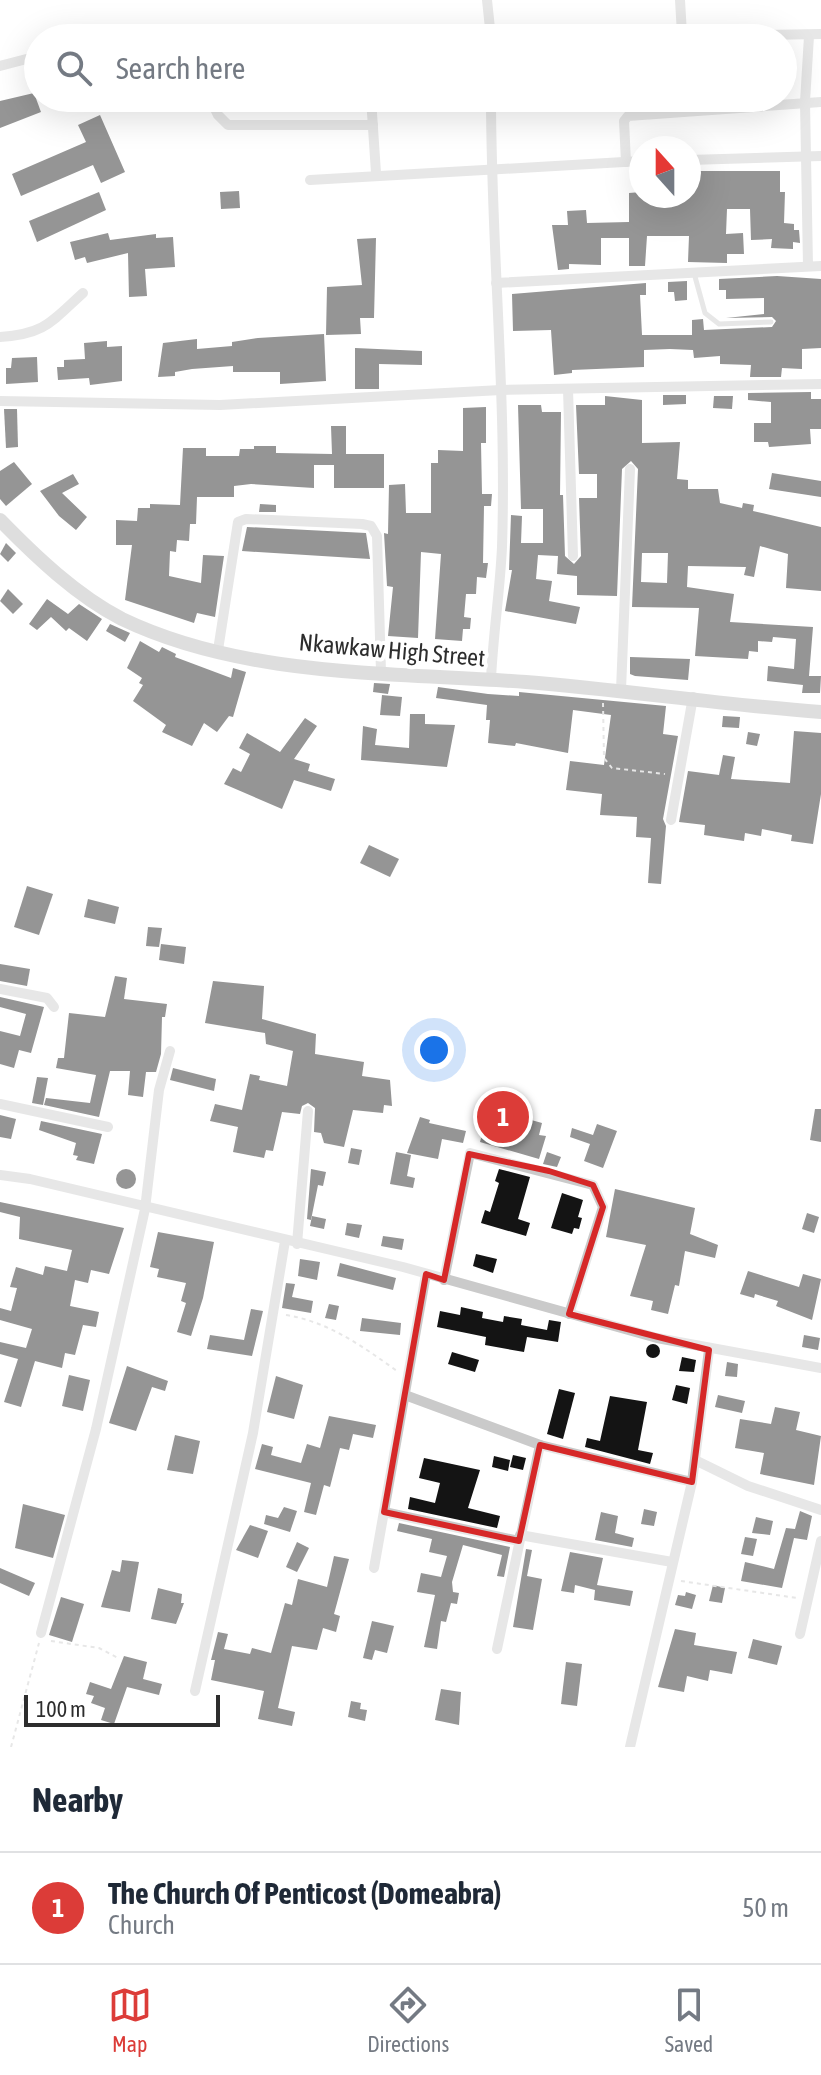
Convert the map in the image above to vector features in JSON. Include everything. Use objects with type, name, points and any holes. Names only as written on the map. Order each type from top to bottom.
[{"type":"main road","name":"Nkawkaw High Street","points":[[0,520],[29,551],[120,618],[178,641],[269,661],[621,690],[821,712]]},
{"type":"street","points":[[487,0],[490,24]]},
{"type":"street","points":[[680,0],[681,24]]},
{"type":"street","points":[[797,36],[821,34]]},
{"type":"street","points":[[808,266],[805,102],[809,36]]},
{"type":"street","points":[[0,66],[24,60]]},
{"type":"street","points":[[797,103],[821,102]]},
{"type":"street","points":[[217,112],[228,125],[373,125]]},
{"type":"street","points":[[372,112],[376,173]]},
{"type":"street","points":[[491,112],[490,168],[501,390],[502,549],[491,679]]},
{"type":"street","points":[[626,162],[624,121],[628,116],[679,112]]},
{"type":"street","points":[[701,160],[806,159],[821,156]]},
{"type":"street","points":[[310,180],[376,173],[629,162]]},
{"type":"street","points":[[496,283],[821,266]]},
{"type":"street","points":[[0,337],[32,334],[49,325],[83,293]]},
{"type":"street","points":[[0,401],[220,405],[501,390],[821,384]]},
{"type":"street","points":[[568,389],[573,556]]},
{"type":"street","points":[[621,690],[630,469]]},
{"type":"street","points":[[218,650],[238,522],[246,519],[362,524],[371,526],[377,536],[381,672]]},
{"type":"street","points":[[671,820],[693,697]]},
{"type":"street","points":[[0,989],[47,998],[54,1007]]},
{"type":"street","points":[[41,1633],[96,1429],[145,1209],[159,1090],[170,1051]]},
{"type":"street","points":[[0,1104],[108,1127]]},
{"type":"street","points":[[297,1244],[308,1111]]},
{"type":"street","points":[[444,1280],[470,1153],[549,1171],[593,1185],[603,1207],[569,1314]]},
{"type":"street","points":[[0,1175],[30,1179],[426,1274],[709,1350],[821,1368]]},
{"type":"street","points":[[195,1691],[253,1433],[285,1241]]},
{"type":"street","points":[[374,1568],[426,1274]]},
{"type":"street","points":[[630,1747],[692,1482],[709,1350]]},
{"type":"street","points":[[405,1395],[540,1445],[692,1482]]},
{"type":"street","points":[[497,1649],[540,1445]]},
{"type":"street","points":[[695,1460],[748,1486],[821,1510]]},
{"type":"street","points":[[384,1512],[519,1538],[672,1562]]},
{"type":"street","points":[[800,1634],[821,1541]]},
{"type":"lane","points":[[694,272],[705,313],[719,324],[771,322]]},
{"type":"path","points":[[604,689],[604,758],[612,768],[678,776]]},
{"type":"path","points":[[273,1312],[309,1319],[337,1330],[408,1378]]},
{"type":"path","points":[[669,1579],[806,1599]]},
{"type":"path","points":[[11,1747],[41,1633],[54,1644],[83,1645],[118,1658]]},
{"type":"highlighted area","points":[[469,1154],[549,1171],[593,1185],[603,1207],[569,1314],[709,1350],[692,1482],[540,1445],[519,1541],[384,1512],[426,1274],[444,1280]]},
{"type":"building","points":[[24,95],[24,112],[41,112],[0,128],[0,101]]},
{"type":"building","points":[[100,115],[125,172],[101,183],[93,165],[21,196],[12,174],[86,142],[78,125]]},
{"type":"building","points":[[701,171],[780,171],[780,192],[785,192],[784,223],[794,224],[794,230],[799,230],[800,243],[793,242],[793,249],[771,248],[772,239],[751,240],[750,209],[727,209],[726,234],[743,233],[744,254],[727,254],[727,263],[688,262],[689,236],[647,236],[645,266],[629,266],[629,238],[601,238],[601,265],[569,264],[569,269],[558,270],[552,225],[568,225],[567,211],[586,210],[587,223],[629,222],[629,208],[701,208]]},
{"type":"building","points":[[239,191],[240,208],[221,209],[220,192]]},
{"type":"building","points":[[99,192],[106,210],[37,242],[29,221]]},
{"type":"building","points":[[108,233],[110,240],[156,234],[156,238],[173,237],[175,267],[145,269],[147,296],[129,297],[128,253],[87,263],[85,257],[75,260],[70,242]]},
{"type":"building","points":[[376,238],[374,318],[360,318],[361,334],[326,335],[327,287],[362,285],[357,239]]},
{"type":"building","points":[[777,276],[821,279],[821,348],[802,349],[802,369],[782,368],[781,377],[750,377],[751,365],[720,364],[720,356],[694,358],[693,350],[670,349],[644,350],[644,367],[572,370],[572,373],[554,375],[551,330],[513,331],[512,294],[646,283],[646,295],[640,295],[642,335],[692,335],[692,320],[703,319],[704,330],[772,327],[776,321],[772,317],[726,318],[764,314],[764,298],[726,299],[726,290],[719,290],[719,279]]},
{"type":"building","points":[[687,281],[687,300],[675,301],[674,292],[668,292],[668,282]]},
{"type":"building","points":[[324,334],[326,381],[280,384],[280,372],[233,372],[233,366],[192,369],[175,372],[175,376],[158,377],[163,343],[197,339],[197,349],[232,346],[232,342],[258,338]]},
{"type":"building","points":[[107,341],[107,347],[122,346],[122,381],[90,385],[89,378],[58,380],[57,367],[64,367],[64,360],[85,359],[84,343]]},
{"type":"building","points":[[355,348],[422,351],[422,365],[379,364],[379,389],[355,389]]},
{"type":"building","points":[[37,357],[38,382],[6,384],[6,368],[11,368],[12,358]]},
{"type":"building","points":[[811,392],[811,399],[821,399],[821,429],[810,429],[811,444],[769,447],[768,442],[754,442],[754,423],[771,423],[771,402],[748,400],[748,393]]},
{"type":"building","points":[[663,395],[686,395],[686,404],[663,405]]},
{"type":"building","points":[[605,396],[642,400],[642,443],[680,442],[677,479],[688,480],[688,489],[718,489],[720,503],[742,508],[743,503],[754,505],[753,511],[821,527],[821,591],[786,588],[788,554],[760,546],[754,577],[744,575],[746,567],[688,566],[687,587],[734,594],[730,622],[813,627],[809,676],[821,676],[820,693],[802,693],[803,685],[767,681],[768,666],[794,669],[796,639],[773,637],[772,642],[758,641],[758,652],[749,651],[748,659],[695,656],[699,608],[632,607],[638,469],[631,461],[622,469],[617,596],[577,595],[577,576],[557,574],[558,556],[538,555],[536,579],[552,581],[549,601],[580,607],[576,624],[505,611],[512,570],[509,570],[511,515],[522,516],[521,543],[543,543],[543,509],[521,509],[518,405],[541,405],[542,412],[561,412],[560,495],[563,495],[565,556],[574,564],[581,556],[579,498],[597,498],[597,474],[579,474],[576,405],[605,405]],"holes":[[[642,553],[668,553],[667,583],[641,582]]]},
{"type":"building","points":[[714,396],[733,396],[732,409],[713,408]]},
{"type":"building","points":[[486,407],[486,443],[481,443],[482,494],[492,494],[491,506],[484,506],[483,563],[488,563],[486,578],[477,577],[476,594],[466,594],[464,617],[471,618],[470,629],[463,629],[462,641],[435,639],[441,554],[421,552],[418,638],[388,636],[393,587],[387,586],[384,533],[388,534],[389,485],[405,484],[406,513],[431,513],[431,463],[438,463],[438,450],[463,451],[463,408]]},
{"type":"building","points":[[4,409],[17,409],[18,447],[6,448]]},
{"type":"building","points":[[331,426],[346,426],[346,454],[384,454],[384,488],[334,488],[334,465],[314,465],[314,488],[251,484],[234,486],[234,497],[197,497],[196,524],[190,524],[189,541],[177,540],[176,552],[170,551],[169,576],[201,583],[203,555],[224,556],[215,617],[197,613],[194,623],[125,600],[132,545],[116,545],[116,520],[137,521],[138,508],[150,508],[150,504],[180,505],[183,448],[206,448],[206,456],[239,456],[240,449],[254,449],[254,446],[276,446],[276,453],[332,454]]},
{"type":"building","points":[[14,462],[32,484],[6,506],[0,499],[0,471]]},
{"type":"building","points":[[772,473],[821,481],[821,497],[769,489]]},
{"type":"building","points":[[73,474],[79,484],[62,493],[87,517],[76,530],[59,516],[40,491]]},
{"type":"building","points":[[260,504],[276,505],[276,512],[259,512]]},
{"type":"building","points":[[247,527],[366,533],[370,559],[242,551]]},
{"type":"building","points":[[6,543],[16,553],[8,562],[0,554]]},
{"type":"building","points":[[8,589],[23,604],[13,614],[0,601]]},
{"type":"building","points":[[47,599],[68,614],[79,604],[102,619],[87,641],[69,628],[66,631],[51,617],[37,630],[29,624]]},
{"type":"building","points":[[110,624],[130,633],[125,642],[106,631]]},
{"type":"building","points":[[140,641],[159,652],[162,647],[176,654],[175,657],[231,678],[233,668],[246,672],[233,717],[229,716],[217,732],[204,723],[192,746],[162,732],[166,725],[133,701],[143,685],[139,683],[142,678],[127,668]]},
{"type":"building","points":[[630,657],[690,659],[688,680],[635,676],[630,674]]},
{"type":"building","points":[[374,683],[390,684],[388,694],[373,692]]},
{"type":"building","points":[[438,687],[488,694],[519,696],[519,692],[666,706],[663,734],[678,736],[663,819],[666,826],[661,884],[648,883],[651,838],[636,837],[637,817],[600,815],[602,794],[566,790],[570,761],[604,765],[611,715],[573,710],[568,753],[516,743],[515,746],[488,743],[490,720],[486,720],[487,705],[436,698]]},
{"type":"building","points":[[382,695],[402,697],[400,716],[380,715]]},
{"type":"building","points":[[410,714],[425,714],[425,724],[455,725],[447,767],[361,760],[363,726],[377,729],[375,745],[409,748]]},
{"type":"building","points":[[723,716],[740,717],[739,728],[722,727]]},
{"type":"building","points":[[305,718],[317,726],[294,759],[310,764],[308,771],[335,779],[331,791],[294,780],[282,809],[224,784],[233,768],[241,772],[250,754],[239,748],[247,733],[280,752]]},
{"type":"building","points":[[794,731],[821,733],[821,794],[813,844],[791,841],[792,835],[762,829],[761,836],[745,833],[744,841],[704,835],[705,825],[679,822],[688,771],[719,775],[723,755],[735,757],[731,779],[790,783]]},
{"type":"building","points":[[748,732],[760,734],[757,746],[746,744]]},
{"type":"building","points":[[369,845],[399,859],[390,877],[360,863]]},
{"type":"building","points":[[27,886],[53,894],[39,935],[14,927]]},
{"type":"building","points":[[88,899],[119,907],[115,924],[84,917]]},
{"type":"building","points":[[148,927],[162,928],[159,947],[146,946]]},
{"type":"building","points":[[161,944],[186,947],[184,964],[159,960]]},
{"type":"building","points":[[0,964],[30,969],[27,986],[0,981]]},
{"type":"building","points":[[115,976],[127,978],[124,999],[167,1004],[165,1017],[162,1017],[161,1054],[156,1072],[146,1072],[143,1097],[128,1095],[130,1071],[110,1071],[99,1117],[44,1105],[46,1098],[90,1103],[96,1075],[56,1068],[58,1058],[64,1058],[69,1013],[105,1017]]},
{"type":"building","points":[[213,981],[264,986],[262,1019],[316,1034],[315,1054],[364,1062],[362,1076],[390,1080],[392,1106],[384,1105],[383,1113],[353,1110],[344,1147],[324,1143],[321,1133],[314,1132],[315,1108],[308,1103],[302,1106],[300,1114],[282,1112],[273,1151],[266,1150],[264,1158],[233,1152],[238,1127],[210,1121],[215,1104],[242,1110],[250,1074],[260,1076],[259,1080],[287,1086],[293,1051],[266,1044],[265,1033],[205,1023]]},
{"type":"building","points":[[0,997],[44,1007],[31,1053],[19,1050],[14,1068],[0,1064],[0,1031],[20,1036],[26,1014],[0,1007]]},
{"type":"building","points":[[173,1068],[216,1079],[214,1091],[170,1080]]},
{"type":"building","points":[[37,1077],[48,1078],[43,1105],[32,1103]]},
{"type":"building","points":[[489,1108],[542,1123],[539,1135],[546,1136],[539,1159],[480,1142]]},
{"type":"building","points":[[815,1109],[821,1109],[821,1142],[810,1140]]},
{"type":"building","points":[[0,1115],[16,1119],[11,1139],[0,1137]]},
{"type":"building","points":[[420,1117],[430,1120],[429,1123],[466,1131],[463,1143],[442,1139],[438,1159],[407,1153]]},
{"type":"building","points":[[41,1121],[102,1134],[94,1164],[76,1160],[78,1156],[73,1155],[76,1143],[39,1130]]},
{"type":"building","points":[[597,1124],[617,1131],[603,1168],[584,1161],[590,1144],[570,1137],[572,1128],[593,1135]]},
{"type":"building","points":[[351,1148],[362,1150],[359,1165],[348,1163]]},
{"type":"building","points":[[396,1152],[411,1155],[407,1176],[415,1178],[413,1188],[390,1184]]},
{"type":"building","points":[[547,1152],[561,1157],[557,1167],[543,1164]]},
{"type":"building","points":[[126,1169],[133,1172],[136,1179],[133,1186],[126,1189],[119,1186],[116,1179],[119,1172]]},
{"type":"building","points":[[311,1169],[326,1172],[323,1186],[318,1185],[311,1220],[307,1219]]},
{"type":"building","points":[[499,1169],[530,1177],[518,1219],[530,1223],[526,1236],[481,1223],[485,1210],[490,1212],[499,1183],[495,1181]]},
{"type":"building","points":[[615,1189],[695,1208],[690,1234],[718,1245],[715,1258],[685,1251],[679,1286],[675,1285],[668,1314],[651,1310],[653,1301],[630,1296],[646,1245],[606,1237]]},
{"type":"building","points":[[562,1193],[583,1200],[578,1217],[582,1218],[579,1229],[574,1228],[572,1234],[551,1228]]},
{"type":"building","points":[[0,1202],[124,1228],[109,1274],[91,1270],[88,1283],[75,1280],[70,1306],[99,1312],[96,1327],[83,1325],[75,1355],[65,1353],[62,1368],[35,1361],[21,1407],[4,1402],[18,1359],[0,1354],[0,1342],[26,1348],[32,1329],[0,1320],[0,1308],[11,1311],[17,1288],[10,1287],[16,1267],[43,1275],[45,1266],[67,1271],[72,1250],[19,1239],[20,1217],[0,1212]]},
{"type":"building","points":[[807,1213],[819,1217],[814,1233],[802,1229]]},
{"type":"building","points":[[312,1216],[326,1219],[324,1229],[310,1226]]},
{"type":"building","points":[[347,1223],[362,1225],[359,1238],[345,1235]]},
{"type":"building","points":[[158,1232],[214,1242],[203,1298],[191,1336],[177,1332],[186,1303],[181,1301],[186,1283],[157,1277],[159,1269],[150,1267]]},
{"type":"building","points":[[383,1236],[404,1239],[402,1250],[381,1246]]},
{"type":"building","points":[[476,1254],[497,1259],[493,1273],[473,1266]]},
{"type":"building","points":[[300,1259],[320,1262],[317,1280],[298,1276]]},
{"type":"building","points":[[340,1263],[396,1278],[393,1290],[337,1276]]},
{"type":"building","points":[[748,1271],[799,1287],[803,1274],[821,1279],[812,1320],[776,1306],[778,1301],[755,1294],[754,1298],[740,1294]]},
{"type":"building","points":[[286,1283],[295,1284],[292,1297],[313,1301],[311,1313],[282,1308]]},
{"type":"building","points":[[329,1304],[339,1306],[336,1320],[325,1318]]},
{"type":"building","points":[[461,1307],[483,1312],[482,1318],[503,1322],[504,1316],[522,1319],[521,1325],[547,1330],[549,1320],[561,1322],[558,1342],[527,1337],[524,1352],[485,1345],[486,1337],[437,1327],[440,1311],[460,1315]]},
{"type":"building","points":[[251,1309],[263,1311],[252,1356],[207,1349],[210,1335],[244,1340]]},
{"type":"building","points":[[362,1318],[401,1323],[400,1335],[360,1331]]},
{"type":"building","points":[[804,1335],[820,1338],[818,1350],[802,1347]]},
{"type":"building","points":[[653,1344],[660,1351],[653,1358],[646,1351]]},
{"type":"building","points":[[452,1352],[479,1360],[475,1372],[448,1364]]},
{"type":"building","points":[[682,1357],[696,1360],[694,1372],[679,1371]]},
{"type":"building","points":[[727,1362],[738,1364],[737,1377],[725,1376]]},
{"type":"building","points":[[127,1366],[168,1381],[165,1391],[152,1387],[136,1431],[109,1423]]},
{"type":"building","points":[[69,1375],[90,1380],[83,1411],[62,1406]]},
{"type":"building","points":[[276,1376],[303,1385],[294,1419],[267,1412]]},
{"type":"building","points":[[676,1385],[690,1388],[687,1404],[672,1400]]},
{"type":"building","points":[[559,1389],[575,1393],[563,1439],[547,1434]]},
{"type":"building","points":[[718,1395],[745,1401],[742,1413],[715,1407]]},
{"type":"building","points":[[610,1396],[647,1402],[638,1450],[653,1453],[650,1464],[585,1447],[587,1438],[600,1441]]},
{"type":"building","points":[[775,1407],[800,1412],[796,1430],[821,1436],[814,1485],[760,1474],[764,1453],[735,1448],[740,1419],[771,1424]]},
{"type":"building","points":[[329,1416],[376,1425],[373,1438],[353,1434],[349,1450],[340,1448],[330,1487],[324,1485],[316,1515],[304,1512],[311,1483],[255,1469],[262,1444],[273,1447],[271,1455],[301,1463],[307,1444],[320,1448]]},
{"type":"building","points":[[175,1435],[200,1441],[193,1474],[167,1470]]},
{"type":"building","points":[[513,1455],[526,1458],[523,1470],[510,1467]]},
{"type":"building","points":[[494,1456],[510,1460],[508,1471],[492,1467]]},
{"type":"building","points":[[424,1458],[480,1470],[468,1508],[500,1516],[497,1528],[408,1509],[410,1497],[435,1503],[440,1483],[419,1478]]},
{"type":"building","points":[[23,1504],[65,1515],[53,1558],[15,1548]]},
{"type":"building","points":[[284,1507],[297,1511],[290,1532],[264,1524],[266,1515],[278,1518]]},
{"type":"building","points":[[644,1509],[657,1512],[654,1526],[641,1524]]},
{"type":"building","points":[[800,1511],[812,1516],[807,1540],[794,1538],[782,1588],[741,1581],[745,1562],[774,1569],[786,1528],[795,1529]]},
{"type":"building","points":[[601,1512],[618,1516],[615,1533],[634,1538],[632,1547],[595,1540]]},
{"type":"building","points":[[756,1517],[773,1521],[770,1535],[752,1533]]},
{"type":"building","points":[[399,1523],[510,1547],[504,1577],[497,1576],[502,1555],[463,1545],[452,1582],[453,1592],[459,1593],[457,1604],[451,1603],[446,1622],[441,1621],[437,1649],[424,1647],[435,1595],[417,1592],[421,1573],[441,1577],[447,1556],[429,1552],[432,1539],[397,1531]]},
{"type":"building","points":[[250,1525],[268,1531],[258,1558],[236,1550]]},
{"type":"building","points":[[745,1537],[757,1539],[753,1556],[741,1554]]},
{"type":"building","points":[[297,1542],[309,1548],[297,1572],[286,1567]]},
{"type":"building","points":[[526,1549],[532,1550],[527,1576],[542,1579],[533,1630],[513,1627]]},
{"type":"building","points":[[570,1552],[603,1558],[597,1585],[633,1591],[630,1606],[594,1600],[595,1590],[575,1585],[574,1593],[561,1591]]},
{"type":"building","points":[[334,1556],[349,1559],[334,1614],[340,1616],[336,1632],[323,1628],[317,1650],[292,1646],[278,1708],[295,1712],[292,1726],[258,1719],[264,1691],[211,1680],[215,1660],[211,1660],[218,1632],[228,1634],[224,1649],[250,1654],[252,1648],[271,1653],[285,1603],[292,1605],[298,1579],[327,1587]]},
{"type":"building","points":[[122,1560],[139,1562],[130,1612],[101,1607],[112,1570],[120,1572]]},
{"type":"building","points":[[0,1568],[35,1583],[29,1596],[0,1583]]},
{"type":"building","points":[[713,1585],[725,1588],[722,1603],[709,1601]]},
{"type":"building","points":[[158,1588],[182,1594],[181,1603],[184,1603],[176,1624],[151,1619]]},
{"type":"building","points":[[686,1592],[696,1595],[692,1609],[675,1605],[678,1595],[685,1596]]},
{"type":"building","points":[[61,1597],[84,1604],[72,1642],[49,1635]]},
{"type":"building","points":[[372,1621],[394,1626],[387,1653],[375,1650],[372,1660],[363,1658]]},
{"type":"building","points":[[675,1629],[696,1633],[694,1645],[737,1652],[732,1674],[710,1670],[708,1681],[687,1676],[684,1692],[658,1687]]},
{"type":"building","points":[[753,1639],[782,1646],[777,1665],[748,1658]]},
{"type":"building","points":[[124,1656],[147,1662],[143,1679],[162,1684],[159,1695],[127,1687],[114,1724],[101,1720],[105,1708],[91,1703],[94,1696],[86,1694],[90,1682],[111,1689]]},
{"type":"building","points":[[566,1662],[582,1664],[577,1706],[561,1704]]},
{"type":"building","points":[[441,1689],[461,1692],[459,1725],[435,1720]]},
{"type":"building","points":[[351,1701],[361,1703],[360,1709],[367,1710],[365,1721],[348,1717]]},
{"type":"place","name":"The Church Of Penticost (Domeabra)","points":[[503,1117]]}]
